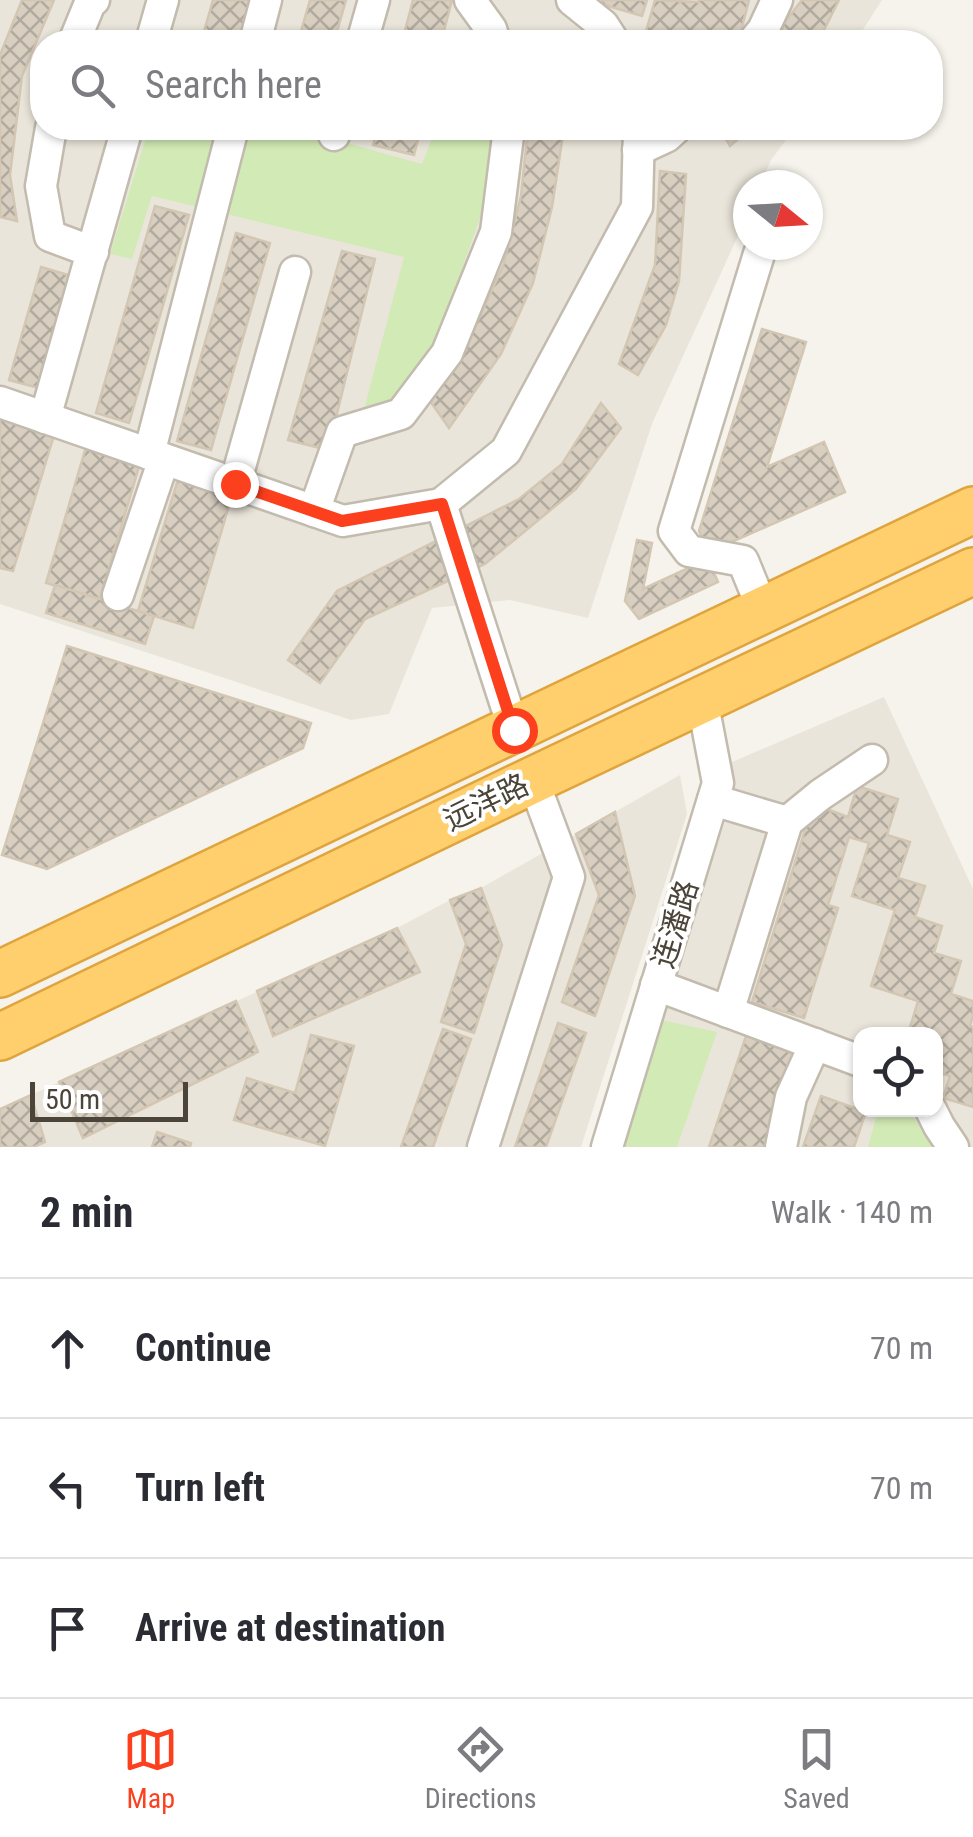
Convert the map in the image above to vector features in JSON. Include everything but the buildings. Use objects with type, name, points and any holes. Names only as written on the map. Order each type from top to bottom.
[{"type":"highway","name":"远洋路","points":[[0,974],[973,510]]},
{"type":"highway","name":"远洋路","points":[[0,1037],[973,571]]},
{"type":"street","points":[[79,30],[94,0]]},
{"type":"street","points":[[154,30],[163,0]]},
{"type":"street","points":[[258,30],[266,0]]},
{"type":"street","points":[[365,30],[374,0]]},
{"type":"street","points":[[470,0],[490,30]]},
{"type":"street","points":[[572,0],[607,30]]},
{"type":"street","points":[[764,30],[777,0]]},
{"type":"street","points":[[49,140],[41,186],[50,236],[92,252]]},
{"type":"street","points":[[46,418],[124,140]]},
{"type":"street","points":[[118,595],[157,457],[230,140]]},
{"type":"street","points":[[314,512],[342,432],[401,414],[447,353],[496,232],[508,140]]},
{"type":"street","points":[[0,402],[342,521],[442,504],[506,451],[636,207],[639,140]]},
{"type":"street","points":[[758,260],[674,531],[689,552],[744,561],[763,610]]},
{"type":"street","points":[[235,484],[295,272]]},
{"type":"street","points":[[442,504],[514,730]]},
{"type":"street","name":"连潘路","points":[[606,1147],[718,783],[702,699]]},
{"type":"street","points":[[728,1012],[787,822],[872,760]]},
{"type":"street","points":[[483,1147],[569,877],[532,780]]},
{"type":"street","points":[[713,800],[787,822]]},
{"type":"street","points":[[656,985],[853,1058]]},
{"type":"street","points":[[781,1147],[790,1097],[815,1044]]},
{"type":"street","points":[[934,1117],[953,1147]]},
{"type":"shaded area","points":[[0,0],[882,0],[863,30],[30,30],[30,140],[786,140],[767,170],[733,170],[733,247],[652,424],[588,618],[510,600],[432,608],[389,714],[351,720],[0,604]]},
{"type":"shaded area","points":[[884,697],[973,889],[973,1147],[621,1147],[731,802],[732,762]]},
{"type":"shaded area","points":[[680,775],[687,814],[581,1147],[0,1147],[0,1109],[481,888]]},
{"type":"green space","points":[[145,140],[336,140],[422,164],[431,140],[494,140],[480,218],[436,341],[390,406],[362,417],[404,257],[152,196],[132,259],[110,254]]},
{"type":"green space","points":[[661,1020],[717,1032],[677,1147],[621,1147]]},
{"type":"green space","points":[[876,1117],[913,1117],[937,1147],[868,1147]]},
{"type":"route","points":[[235,484],[342,521],[442,504],[514,730]]}]
